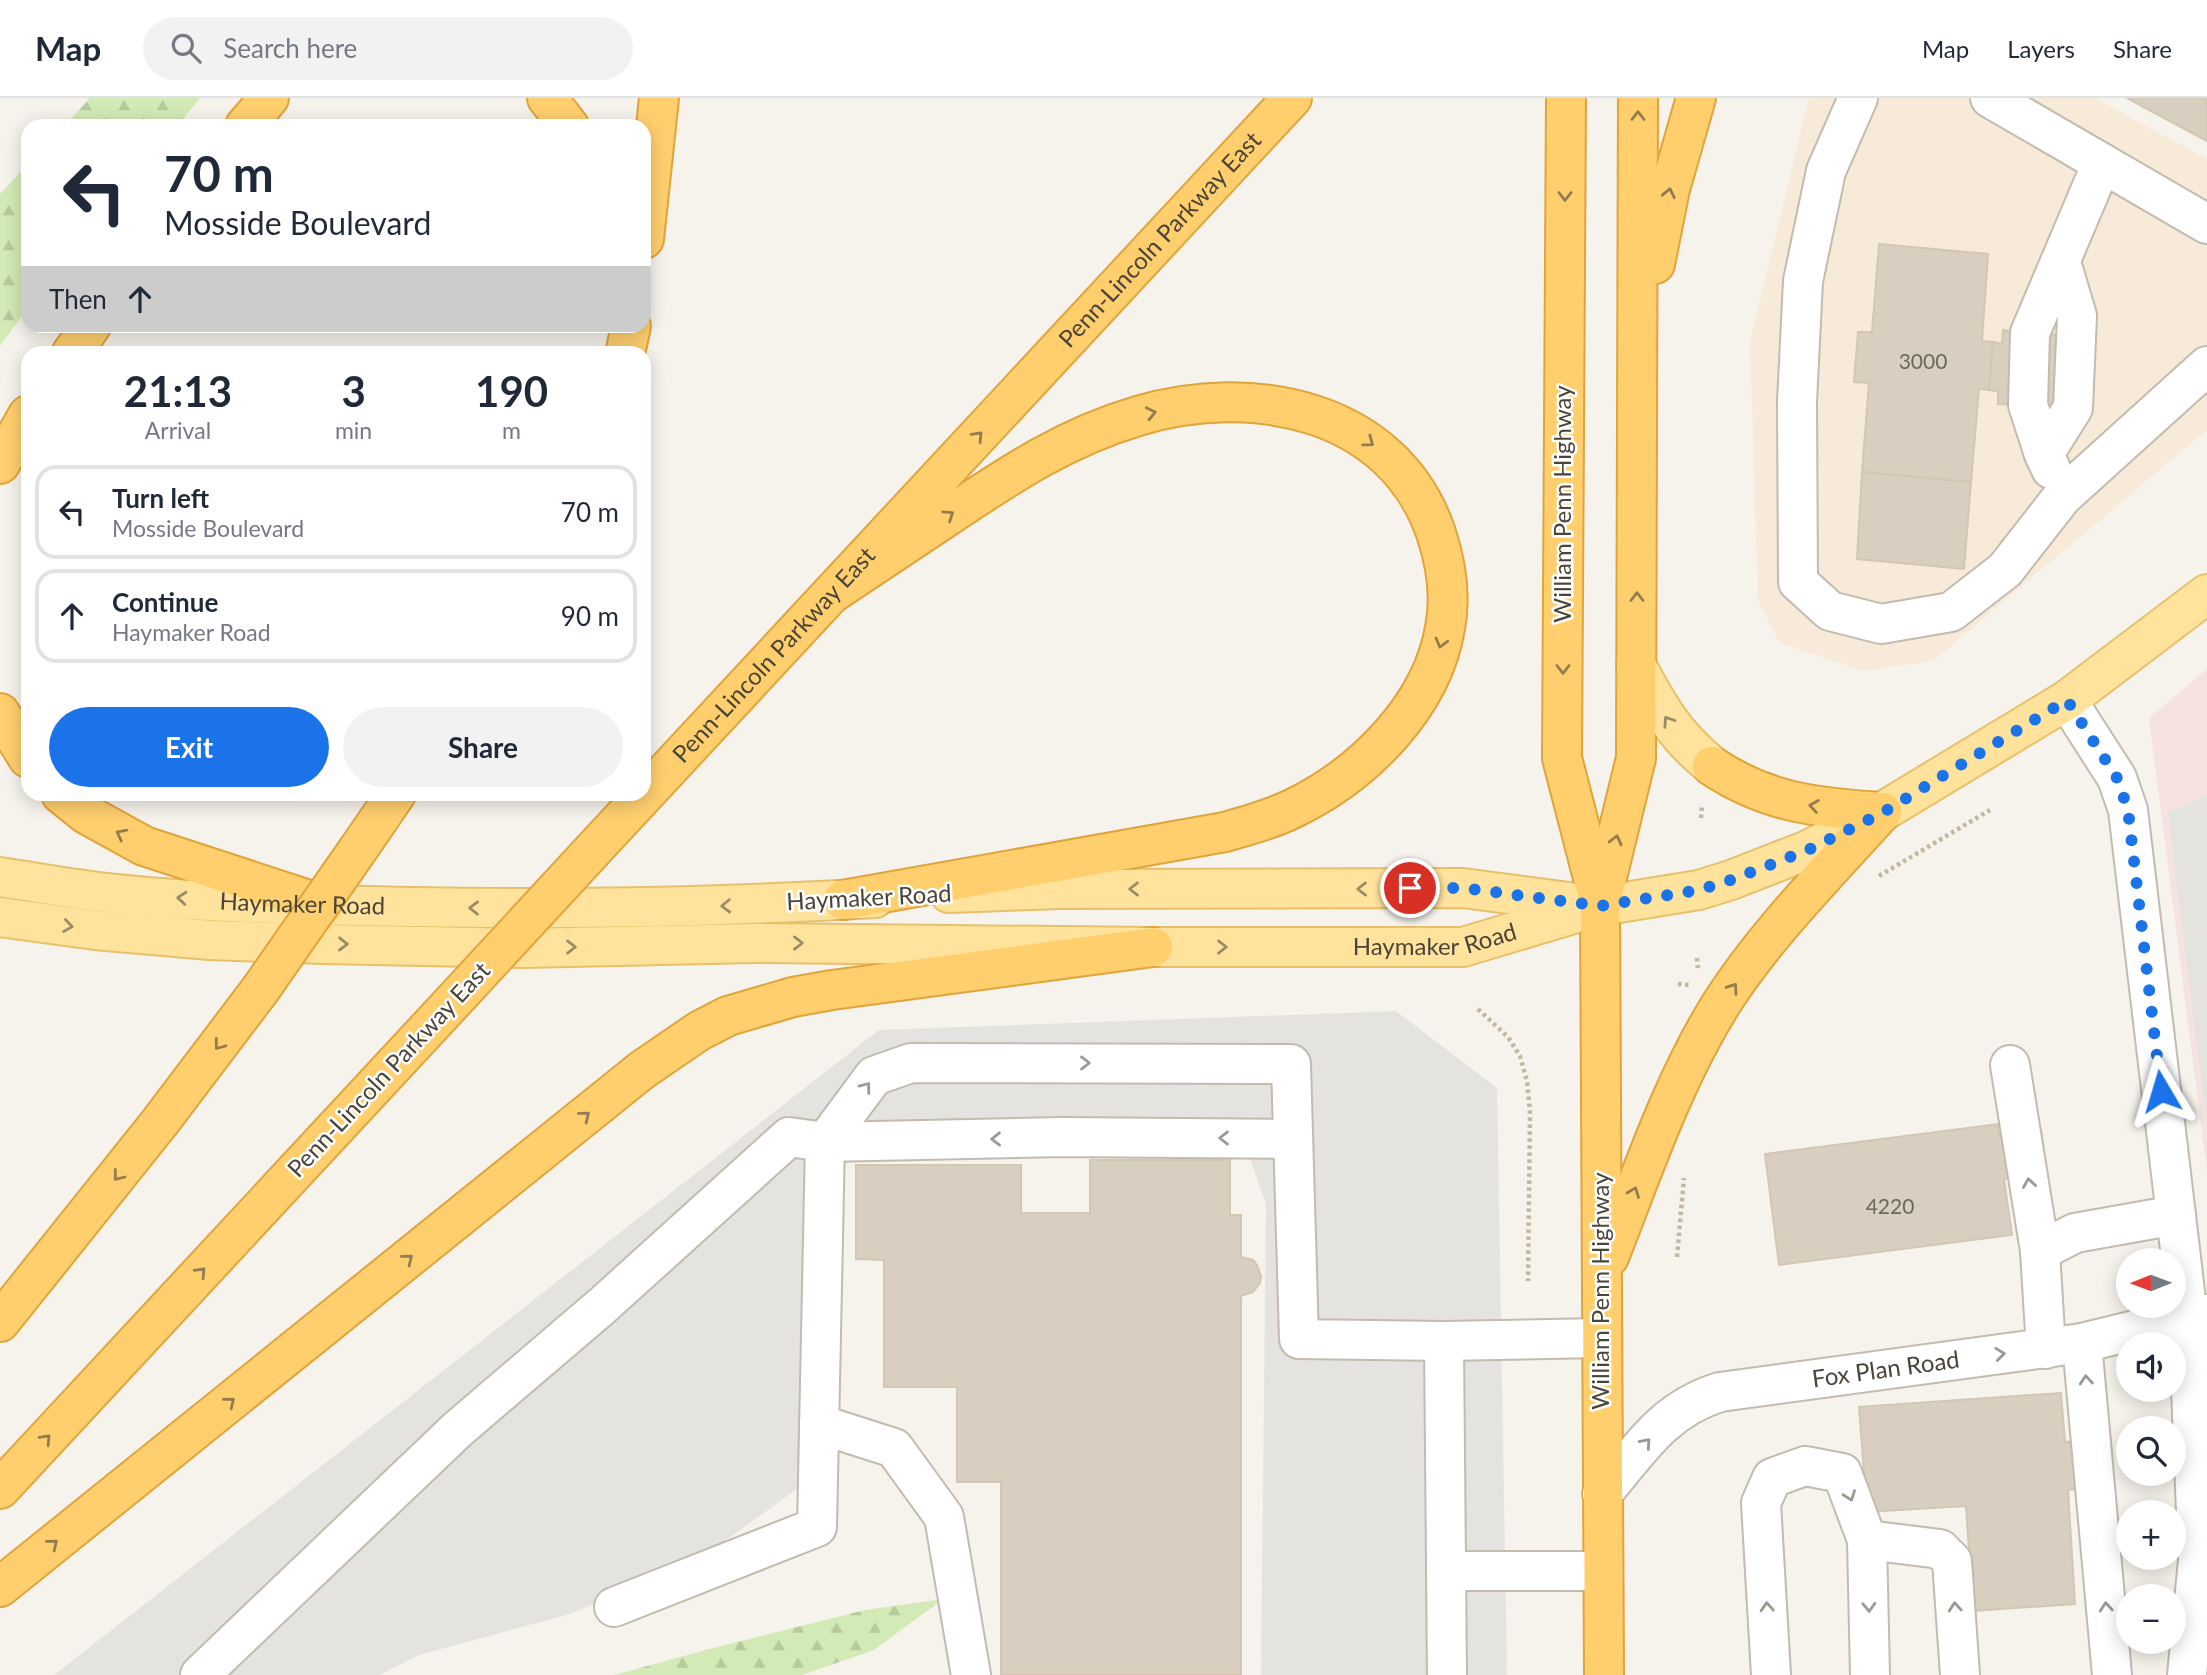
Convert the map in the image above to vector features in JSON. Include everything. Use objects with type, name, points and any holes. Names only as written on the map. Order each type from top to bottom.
[{"type":"highway","points":[[251,119],[270,98]]},
{"type":"highway","points":[[547,98],[564,119]]},
{"type":"highway","points":[[651,173],[659,98]]},
{"type":"highway","name":"Penn-Lincoln Parkway East","points":[[651,788],[1292,98]]},
{"type":"highway","name":"William Penn Highway","points":[[1566,98],[1562,758],[1600,906]]},
{"type":"highway","name":"William Penn Highway","points":[[1604,1675],[1600,906],[1636,758],[1638,98]]},
{"type":"highway","points":[[1637,356],[1670,189],[1696,98]]},
{"type":"highway","points":[[831,594],[1030,461],[1068,442],[1128,419],[1164,410],[1209,403],[1243,403],[1303,411],[1331,420],[1381,450],[1419,493],[1431,519],[1441,546],[1447,601],[1439,654],[1427,680],[1406,713],[1374,752],[1351,772],[1323,792],[1293,808],[1261,822],[1225,832],[843,900]]},
{"type":"highway","points":[[0,464],[21,427]]},
{"type":"highway","points":[[0,713],[21,747]]},
{"type":"highway","points":[[1712,766],[1735,781],[1794,803],[1882,813]]},
{"type":"highway","points":[[71,801],[105,825],[144,846],[324,905]]},
{"type":"highway","points":[[0,1322],[160,1122],[260,990],[391,801]]},
{"type":"highway","name":"Penn-Lincoln Parkway East","points":[[0,1489],[639,801]]},
{"type":"highway","points":[[1601,1278],[1673,1093],[1723,1002],[1778,928],[1882,813]]},
{"type":"highway","points":[[0,1587],[642,1070],[699,1031],[728,1016],[819,992],[1153,947]]},
{"type":"main road","points":[[1600,906],[1699,890],[1731,880],[1808,850],[1882,813],[2067,700],[2207,594]]},
{"type":"main road","points":[[1636,665],[1671,726],[1690,748],[1712,766]]},
{"type":"main road","name":"Haymaker Road","points":[[0,877],[100,892],[212,901],[324,905],[619,908],[1060,889],[1463,888],[1600,906]]},
{"type":"main road","name":"Haymaker Road","points":[[0,917],[95,930],[323,944],[524,948],[755,943],[1463,947],[1600,906]]},
{"type":"lane","points":[[1858,98],[1826,171],[1804,281],[1797,402],[1798,582],[1830,611],[1881,624],[1951,612],[2005,570],[2062,497],[2207,366]]},
{"type":"lane","points":[[1990,98],[2207,224]]},
{"type":"lane","points":[[2062,497],[2044,453],[2073,408],[2077,316],[2061,262],[2102,163]]},
{"type":"lane","points":[[2067,700],[2117,778],[2128,810],[2176,1215],[2197,1315],[2200,1461],[2197,1586],[2187,1675]]},
{"type":"lane","points":[[614,1607],[817,1527],[825,1142],[874,1076],[911,1063],[1291,1064],[1299,1339],[1444,1341],[1601,1338]]},
{"type":"lane","points":[[2010,1065],[2040,1251],[2064,1346],[2112,1675]]},
{"type":"lane","points":[[200,1675],[458,1429],[602,1306],[789,1137],[825,1142],[1060,1138],[1292,1139]]},
{"type":"lane","points":[[2040,1251],[2075,1233],[2176,1215]]},
{"type":"lane","name":"Fox Plan Road","points":[[1602,1494],[1662,1424],[1692,1402],[1712,1394],[1762,1385],[2064,1346],[2197,1315]]},
{"type":"lane","points":[[1444,1341],[1447,1675]]},
{"type":"lane","points":[[819,1424],[894,1448],[944,1517],[971,1675]]},
{"type":"lane","points":[[1771,1675],[1761,1503],[1772,1478],[1805,1466],[1842,1473],[1867,1540],[1870,1675]]},
{"type":"lane","points":[[1867,1540],[1940,1549],[1952,1561],[1960,1675]]},
{"type":"lane","points":[[1446,1571],[1603,1571]]},
{"type":"path","points":[[1875,878],[1990,810]]},
{"type":"path","points":[[1478,1009],[1508,1037],[1520,1056],[1527,1081],[1530,1111],[1528,1281]]},
{"type":"path","points":[[1677,1258],[1684,1176]]},
{"type":"shaded area","points":[[1809,98],[2095,98],[2207,159],[2207,430],[1933,661],[1863,671],[1780,643],[1758,600],[1750,341]]},
{"type":"shaded area","points":[[2207,669],[2207,1172],[2149,718]]},
{"type":"shaded area","points":[[2207,796],[2207,1128],[2168,812]]},
{"type":"shaded area","points":[[1396,1011],[1497,1088],[1507,1675],[1261,1675],[1266,1204],[1237,1122],[938,1127],[808,1178],[801,1486],[697,1561],[570,1614],[419,1655],[379,1675],[54,1675],[879,1030]]},
{"type":"green space","points":[[90,98],[200,98],[183,119],[70,119]]},
{"type":"green space","points":[[21,172],[21,318],[0,346],[0,194]]},
{"type":"green space","points":[[943,1599],[874,1650],[802,1675],[614,1675],[865,1610]]},
{"type":"building","points":[[2127,98],[2207,98],[2207,141],[2151,111]]},
{"type":"building","points":[[1879,244],[1988,254],[1982,341],[1993,342],[1989,390],[1979,389],[1971,482],[1862,472],[1869,383],[1854,382],[1858,332],[1872,332]]},
{"type":"building","points":[[2003,330],[2058,335],[2056,407],[1998,404],[1998,391],[1989,390],[1993,342],[2002,344]]},
{"type":"building","points":[[1862,472],[1971,482],[1964,569],[1857,559]]},
{"type":"building","points":[[1998,1124],[1999,1135],[2041,1130],[2047,1174],[2004,1179],[2012,1235],[1779,1265],[1765,1154]]},
{"type":"building","points":[[1090,1160],[1230,1160],[1230,1215],[1241,1215],[1241,1257],[1253,1260],[1261,1276],[1260,1283],[1253,1292],[1241,1296],[1241,1675],[1001,1675],[1001,1482],[957,1482],[957,1387],[884,1387],[884,1260],[856,1259],[856,1165],[1021,1165],[1021,1213],[1090,1213]]},
{"type":"building","points":[[2061,1393],[2065,1442],[2104,1439],[2086,1488],[2068,1490],[2075,1604],[1973,1611],[1966,1506],[1867,1512],[1859,1407]]},
{"type":"route","points":[[1410,888],[1463,888],[1600,906],[1699,890],[1808,850],[1882,813],[2067,700],[2117,778],[2128,810],[2161,1091]]}]
